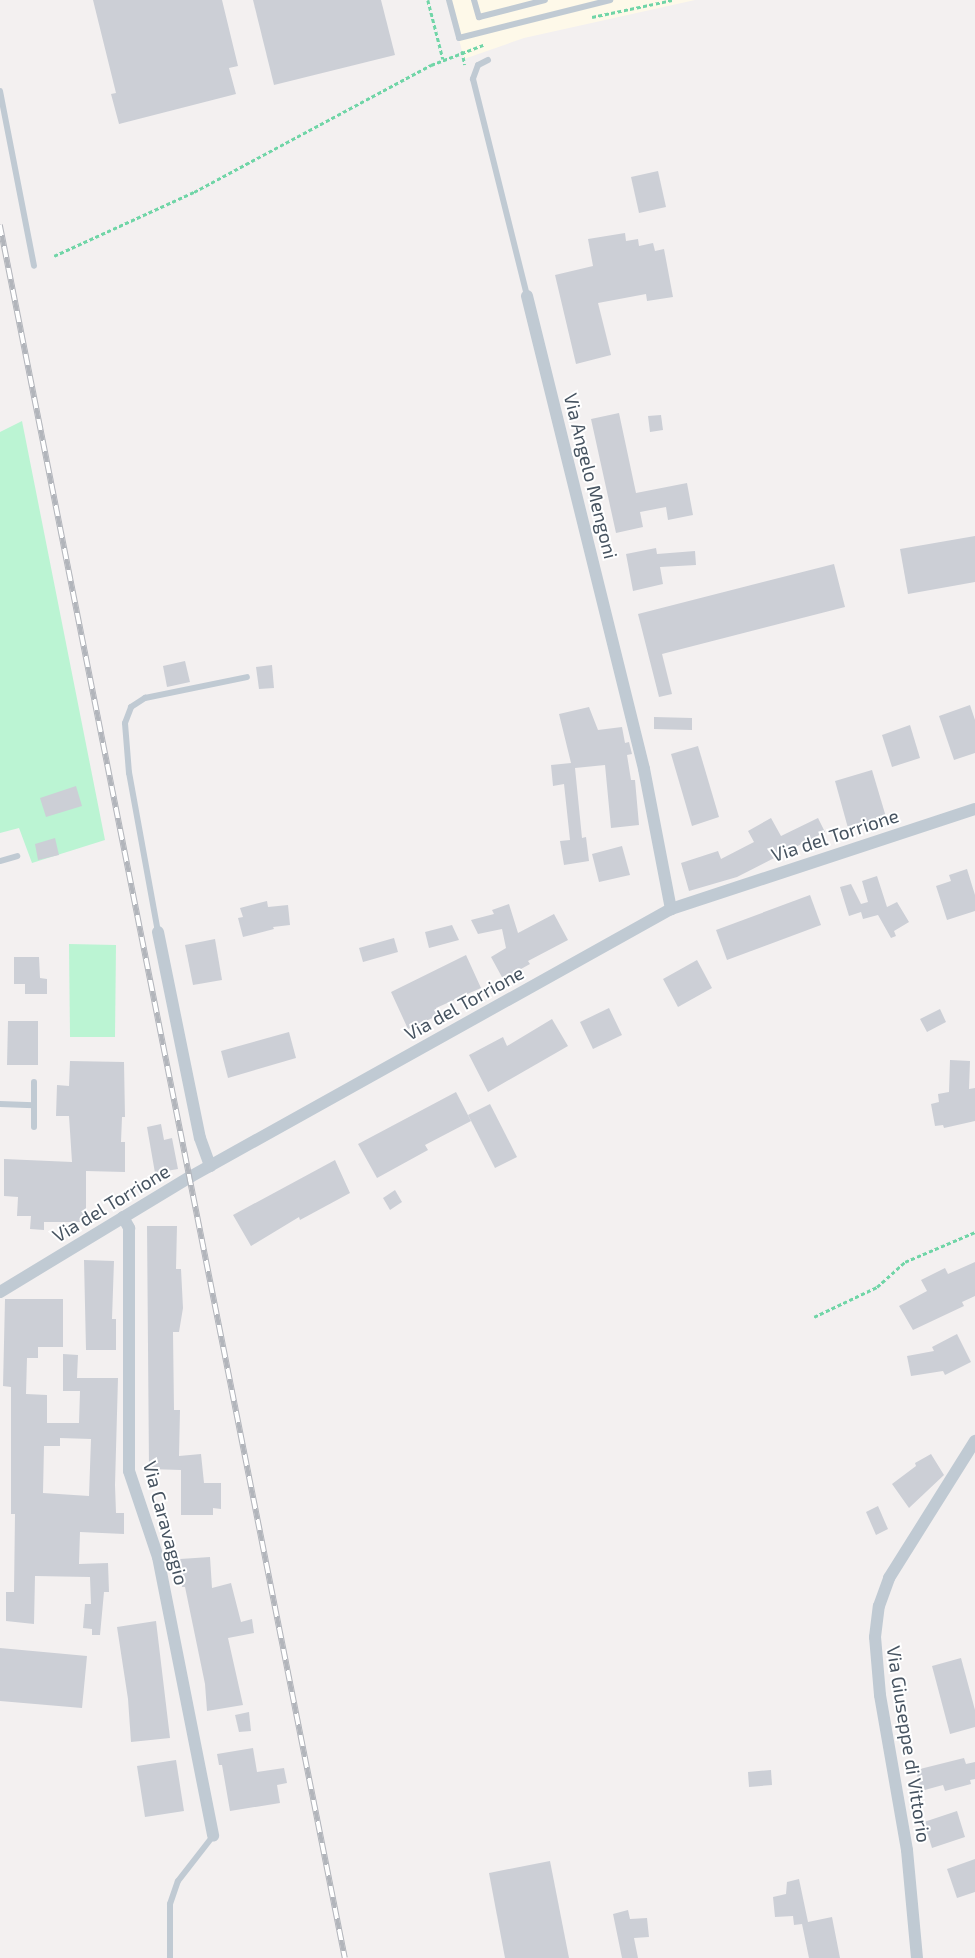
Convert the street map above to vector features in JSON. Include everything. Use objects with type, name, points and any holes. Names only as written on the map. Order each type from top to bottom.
[{"type":"street","name":"Via Angelo Mengoni","points":[[527,296],[644,768],[671,909]]},
{"type":"street","name":"Via del Torrione","points":[[0,1292],[210,1166],[671,909],[975,809]]},
{"type":"street","points":[[158,932],[200,1138],[210,1166]]},
{"type":"street","name":"Via Caravaggio","points":[[123,1217],[129,1228],[130,1471],[158,1557],[213,1836]]},
{"type":"street","name":"Via Giuseppe di Vittorio","points":[[917,1958],[906,1850],[880,1695],[875,1638],[879,1606],[889,1578],[975,1441]]},
{"type":"lane","points":[[449,0],[459,38],[610,0]]},
{"type":"lane","points":[[474,0],[479,17],[545,0]]},
{"type":"lane","name":"Via Angelo Mengoni","points":[[488,60],[478,65],[473,80],[527,296]]},
{"type":"lane","points":[[0,92],[34,266]]},
{"type":"lane","points":[[158,932],[129,773],[125,722],[131,707],[145,698],[247,677]]},
{"type":"lane","points":[[0,861],[17,856]]},
{"type":"lane","points":[[34,1082],[34,1127]]},
{"type":"lane","points":[[0,1104],[34,1105]]},
{"type":"lane","points":[[170,1958],[170,1904],[178,1881],[213,1836]]},
{"type":"path","points":[[428,0],[443,59]]},
{"type":"path","points":[[589,18],[674,0]]},
{"type":"path","points":[[54,256],[194,192],[443,59],[488,43]]},
{"type":"path","points":[[814,1317],[876,1287],[905,1262],[975,1232]]},
{"type":"shaded area","points":[[449,0],[695,0],[524,38],[464,59]]},
{"type":"green space","points":[[22,421],[105,840],[32,863],[19,828],[0,833],[0,432]]},
{"type":"green space","points":[[69,944],[116,945],[115,1037],[70,1037]]},
{"type":"building","points":[[93,0],[222,0],[238,66],[229,68],[236,94],[119,124],[111,94],[116,93]]},
{"type":"building","points":[[253,0],[381,0],[395,55],[274,85]]},
{"type":"building","points":[[658,171],[666,207],[639,213],[631,177]]},
{"type":"building","points":[[625,233],[626,241],[638,239],[639,246],[653,243],[655,251],[664,249],[673,297],[647,301],[646,294],[598,303],[611,355],[576,364],[555,275],[593,266],[588,239]]},
{"type":"building","points":[[619,413],[636,493],[687,483],[693,515],[668,520],[666,507],[640,512],[643,527],[616,533],[591,419]]},
{"type":"building","points":[[661,415],[663,430],[650,432],[648,416]]},
{"type":"building","points":[[975,536],[975,582],[908,594],[900,549]]},
{"type":"building","points":[[656,548],[657,554],[695,551],[696,565],[660,567],[663,584],[633,591],[626,554]]},
{"type":"building","points":[[834,564],[845,607],[662,654],[672,694],[659,697],[638,614]]},
{"type":"building","points":[[185,661],[190,682],[167,687],[163,666]]},
{"type":"building","points":[[272,665],[274,688],[259,689],[256,667]]},
{"type":"building","points":[[970,705],[975,720],[975,753],[954,760],[939,716]]},
{"type":"building","points":[[589,707],[598,730],[622,727],[625,743],[629,742],[632,754],[627,755],[631,780],[635,780],[639,825],[611,828],[605,765],[575,768],[582,838],[586,837],[589,861],[564,865],[560,841],[570,840],[564,784],[553,786],[551,765],[571,763],[559,714]]},
{"type":"building","points":[[654,717],[692,718],[692,730],[654,729]]},
{"type":"building","points":[[910,725],[920,758],[892,767],[882,735]]},
{"type":"building","points":[[698,746],[719,817],[692,826],[671,754]]},
{"type":"building","points":[[872,770],[886,817],[848,828],[835,781]]},
{"type":"building","points":[[76,786],[82,806],[46,817],[40,798]]},
{"type":"building","points":[[771,818],[781,836],[818,818],[825,832],[737,877],[689,891],[681,863],[718,851],[721,859],[754,842],[748,831]]},
{"type":"building","points":[[55,838],[59,855],[38,860],[35,844]]},
{"type":"building","points":[[622,846],[630,875],[599,882],[592,854]]},
{"type":"building","points":[[967,869],[975,895],[975,911],[947,920],[936,886],[951,881],[949,875]]},
{"type":"building","points":[[877,876],[887,907],[897,902],[909,922],[894,931],[896,936],[891,938],[878,915],[863,919],[861,912],[849,916],[840,887],[851,884],[861,904],[868,902],[862,881]]},
{"type":"building","points":[[810,895],[821,925],[727,960],[716,930]]},
{"type":"building","points":[[267,901],[268,907],[288,905],[290,925],[273,927],[274,929],[243,937],[238,918],[243,917],[240,908]]},
{"type":"building","points":[[509,904],[518,933],[554,914],[568,940],[528,961],[530,964],[503,979],[491,957],[506,948],[502,929],[478,934],[471,920],[494,914],[492,910]]},
{"type":"building","points":[[452,925],[459,940],[429,948],[425,932]]},
{"type":"building","points":[[394,938],[398,952],[363,962],[359,948]]},
{"type":"building","points":[[215,939],[222,980],[193,985],[185,945]]},
{"type":"building","points":[[466,955],[481,988],[436,1008],[439,1015],[408,1029],[391,992]]},
{"type":"building","points":[[14,957],[39,957],[40,978],[47,979],[47,994],[25,994],[25,984],[14,984]]},
{"type":"building","points":[[697,960],[712,988],[678,1007],[663,979]]},
{"type":"building","points":[[609,1008],[622,1035],[593,1049],[580,1022]]},
{"type":"building","points":[[940,1009],[946,1022],[927,1032],[920,1019]]},
{"type":"building","points":[[552,1019],[568,1046],[488,1092],[469,1055],[503,1037],[507,1046]]},
{"type":"building","points":[[8,1021],[38,1021],[38,1065],[7,1065]]},
{"type":"building","points":[[289,1032],[296,1058],[228,1078],[221,1051]]},
{"type":"building","points":[[950,1060],[970,1061],[969,1089],[975,1088],[975,1121],[944,1128],[943,1125],[935,1126],[931,1104],[939,1102],[938,1094],[949,1092]]},
{"type":"building","points":[[70,1061],[124,1062],[125,1117],[122,1117],[121,1142],[125,1142],[125,1172],[86,1171],[86,1222],[44,1222],[44,1230],[30,1229],[31,1216],[17,1216],[18,1197],[4,1196],[4,1159],[72,1162],[69,1116],[56,1116],[57,1085],[69,1086]]},
{"type":"building","points":[[456,1092],[471,1121],[425,1145],[428,1150],[377,1178],[358,1144]]},
{"type":"building","points":[[490,1104],[517,1157],[495,1168],[468,1115]]},
{"type":"building","points":[[161,1124],[164,1140],[172,1138],[178,1169],[155,1173],[147,1127]]},
{"type":"building","points":[[335,1160],[350,1193],[300,1220],[299,1217],[251,1246],[233,1215]]},
{"type":"building","points":[[395,1190],[402,1202],[390,1210],[383,1198]]},
{"type":"building","points":[[147,1226],[177,1226],[176,1269],[181,1269],[183,1308],[179,1332],[173,1332],[174,1410],[180,1410],[179,1456],[201,1454],[204,1483],[221,1483],[221,1509],[213,1508],[213,1515],[181,1515],[181,1470],[149,1469]]},
{"type":"building","points":[[84,1260],[114,1261],[112,1319],[116,1319],[116,1350],[86,1350]]},
{"type":"building","points":[[975,1262],[975,1296],[962,1302],[964,1306],[913,1330],[899,1306],[927,1291],[921,1280],[945,1268],[948,1274]]},
{"type":"building","points":[[5,1299],[63,1299],[63,1347],[38,1347],[38,1358],[27,1358],[26,1394],[47,1395],[47,1423],[79,1423],[80,1391],[63,1391],[63,1354],[78,1355],[77,1378],[118,1378],[116,1513],[124,1513],[124,1534],[80,1532],[79,1564],[108,1563],[109,1592],[104,1592],[100,1635],[92,1635],[92,1629],[83,1628],[85,1604],[91,1604],[90,1577],[35,1576],[34,1624],[6,1621],[6,1592],[14,1592],[15,1514],[11,1514],[11,1387],[3,1386]],"holes":[[[60,1438],[91,1439],[89,1496],[43,1493],[44,1446],[60,1446]]]},
{"type":"building","points":[[957,1334],[971,1362],[945,1375],[943,1371],[911,1376],[907,1356],[934,1351],[932,1347]]},
{"type":"building","points":[[931,1454],[944,1475],[909,1508],[892,1484],[916,1466],[915,1463]]},
{"type":"building","points":[[878,1506],[888,1529],[876,1535],[866,1512]]},
{"type":"building","points":[[210,1557],[212,1588],[231,1583],[241,1622],[252,1619],[254,1633],[228,1638],[243,1705],[207,1711],[205,1684],[185,1587],[182,1587],[180,1559]]},
{"type":"building","points":[[156,1621],[170,1738],[131,1742],[128,1699],[117,1627]]},
{"type":"building","points":[[0,1648],[87,1656],[82,1708],[0,1701]]},
{"type":"building","points":[[961,1658],[975,1710],[975,1727],[950,1734],[932,1666]]},
{"type":"building","points":[[249,1712],[251,1731],[239,1732],[235,1715]]},
{"type":"building","points":[[253,1748],[257,1772],[284,1768],[287,1783],[277,1785],[280,1803],[230,1811],[222,1765],[219,1765],[217,1754]]},
{"type":"building","points":[[964,1758],[966,1764],[975,1762],[975,1779],[970,1780],[971,1784],[945,1791],[943,1785],[921,1791],[916,1770]]},
{"type":"building","points":[[176,1760],[184,1811],[145,1817],[137,1766]]},
{"type":"building","points":[[771,1770],[772,1785],[749,1787],[748,1772]]},
{"type":"building","points":[[957,1811],[965,1837],[932,1848],[924,1822]]},
{"type":"building","points":[[975,1859],[975,1892],[957,1898],[947,1869]]},
{"type":"building","points":[[550,1861],[569,1958],[505,1958],[489,1873]]},
{"type":"building","points":[[799,1879],[808,1922],[832,1917],[840,1958],[809,1958],[802,1924],[794,1925],[793,1916],[775,1917],[773,1897],[786,1894],[787,1882]]},
{"type":"building","points":[[628,1910],[630,1919],[647,1918],[649,1937],[634,1938],[638,1958],[622,1958],[613,1914]]},
{"type":"railway","points":[[0,225],[345,1958]]}]
